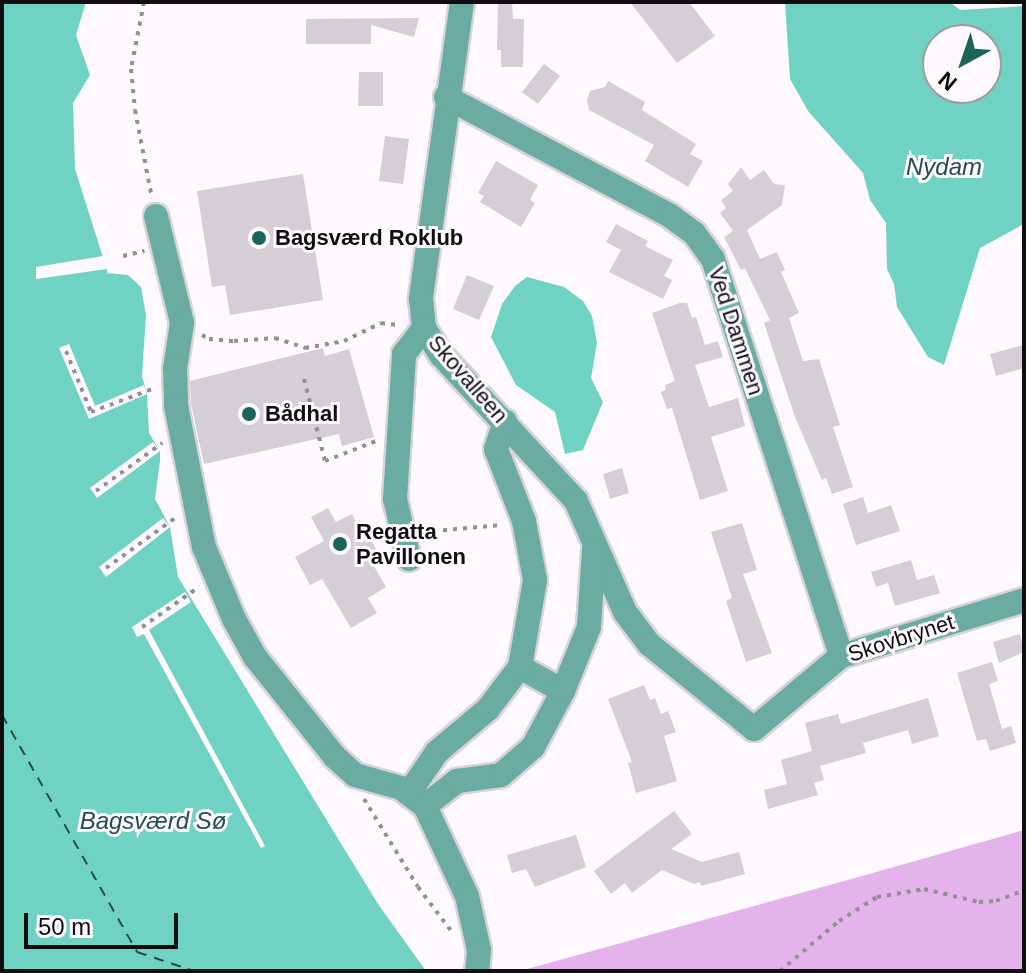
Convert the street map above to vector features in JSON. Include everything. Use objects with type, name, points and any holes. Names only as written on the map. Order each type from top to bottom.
[{"type":"street","name":"Skovalleen","points":[[462,2],[446,97],[421,299],[424,328],[441,355],[576,501],[625,612],[649,644],[754,729]]},
{"type":"street","name":"Ved Dammen","points":[[446,97],[669,215],[694,233],[713,259],[841,656]]},
{"type":"street","points":[[156,216],[182,323],[174,384],[181,434],[204,547],[216,577],[255,657],[335,757],[355,775],[401,788],[417,800],[467,896],[479,950],[477,970]]},
{"type":"street","points":[[409,559],[395,499],[404,354],[424,328]]},
{"type":"street","points":[[417,800],[437,752],[488,709],[520,667],[535,580],[524,521],[496,449],[505,421]]},
{"type":"street","points":[[417,800],[457,781],[501,775],[533,747],[563,691],[589,627],[594,538]]},
{"type":"street","name":"Skovbrynet","points":[[754,729],[841,656],[1024,600]]},
{"type":"street","points":[[520,667],[563,691]]},
{"type":"path","points":[[144,2],[131,69],[135,110],[156,216]]},
{"type":"path","points":[[182,323],[209,339],[275,338],[305,348],[344,341],[381,323],[424,328]]},
{"type":"path","points":[[66,351],[91,412],[146,390],[174,384]]},
{"type":"path","points":[[304,379],[302,388],[325,461],[400,432]]},
{"type":"path","points":[[96,491],[156,446],[181,434]]},
{"type":"path","points":[[106,568],[196,505]]},
{"type":"path","points":[[431,531],[481,529]]},
{"type":"path","points":[[142,627],[216,577]]},
{"type":"path","points":[[355,775],[361,794],[418,887],[477,970]]},
{"type":"path","points":[[780,971],[839,921],[877,897],[924,889],[979,902],[996,901],[1024,890]]},
{"type":"shaded area","points":[[1024,830],[1024,971],[520,971],[862,876]]},
{"type":"water","name":"Bagsværd Sø","points":[[2,2],[86,2],[76,35],[90,75],[73,103],[75,169],[108,273],[128,275],[141,287],[146,315],[142,376],[147,394],[149,433],[160,451],[155,499],[170,527],[178,577],[378,904],[426,971],[2,971]]},
{"type":"water","name":"Nydam","points":[[785,2],[950,2],[960,10],[1024,6],[1024,224],[980,248],[944,365],[928,357],[897,307],[894,284],[887,269],[886,223],[870,200],[863,173],[808,111],[790,79]]},
{"type":"water","points":[[527,277],[564,287],[583,301],[592,316],[597,343],[591,378],[603,402],[583,450],[565,454],[555,412],[516,385],[491,337],[502,304],[515,286]]},
{"type":"pier","points":[[105,245],[112,270],[122,270],[108,274],[107,269],[36,279],[36,267],[103,256],[101,246]]},
{"type":"pier","points":[[69,344],[95,406],[144,385],[147,394],[89,419],[59,348]]},
{"type":"pier","points":[[153,442],[160,451],[97,498],[90,488]]},
{"type":"pier","points":[[163,518],[170,527],[106,577],[99,567]]},
{"type":"pier","points":[[185,592],[191,602],[149,630],[265,846],[261,848],[144,634],[137,637],[132,627]]},
{"type":"building","points":[[498,2],[512,2],[513,19],[524,19],[523,67],[501,67],[501,50],[497,50]]},
{"type":"building","points":[[630,2],[689,2],[715,36],[677,63]]},
{"type":"building","points":[[419,18],[414,37],[371,25],[371,44],[306,44],[306,19]]},
{"type":"building","points":[[544,64],[560,76],[538,104],[522,92]]},
{"type":"building","points":[[359,72],[383,72],[383,106],[358,106]]},
{"type":"building","points":[[608,81],[645,102],[642,110],[696,144],[690,154],[703,161],[688,187],[645,161],[654,145],[589,110],[587,100],[590,91],[605,87]]},
{"type":"building","points":[[385,136],[409,139],[403,184],[379,181]]},
{"type":"building","points":[[496,161],[538,185],[530,200],[535,203],[521,227],[480,202],[484,196],[478,193]]},
{"type":"building","points":[[741,167],[750,180],[764,170],[774,184],[785,185],[782,205],[747,230],[760,259],[777,252],[785,270],[781,272],[799,313],[789,318],[803,361],[819,359],[840,425],[833,427],[853,487],[832,494],[826,478],[822,480],[795,417],[764,323],[770,320],[745,268],[741,270],[724,237],[733,231],[720,213],[726,208],[721,200],[733,191],[728,184]]},
{"type":"building","name":"Bagsværd Roklub","points":[[303,174],[323,300],[230,315],[225,285],[212,287],[197,191]]},
{"type":"building","points":[[616,224],[648,241],[645,246],[673,260],[664,276],[672,280],[663,299],[609,272],[621,250],[606,242]]},
{"type":"building","points":[[467,275],[494,286],[479,320],[453,309]]},
{"type":"building","points":[[687,303],[692,318],[696,317],[705,345],[718,341],[723,357],[695,365],[709,407],[738,398],[745,426],[711,437],[728,491],[700,500],[672,408],[667,409],[661,392],[666,390],[665,385],[675,381],[652,313]]},
{"type":"building","points":[[1024,345],[1024,368],[996,376],[990,354]]},
{"type":"building","name":"Bådhal","points":[[323,348],[325,356],[349,349],[374,437],[342,446],[339,434],[204,464],[191,404],[190,381]]},
{"type":"building","points":[[622,468],[629,493],[610,499],[603,474]]},
{"type":"building","points":[[863,497],[868,513],[891,505],[900,531],[856,545],[843,504]]},
{"type":"building","points":[[328,508],[336,522],[352,514],[356,522],[360,520],[376,549],[367,554],[386,587],[368,598],[377,613],[351,628],[322,579],[310,585],[295,557],[324,541],[311,517]]},
{"type":"building","points":[[742,523],[757,570],[743,574],[772,653],[746,662],[726,601],[732,598],[711,532]]},
{"type":"building","points":[[911,560],[917,580],[934,575],[940,593],[895,606],[888,583],[876,587],[871,572]]},
{"type":"building","points":[[1020,634],[1024,652],[999,663],[993,642]]},
{"type":"building","points":[[992,662],[998,681],[989,684],[1002,729],[1011,726],[1016,743],[990,751],[986,739],[977,741],[957,673]]},
{"type":"building","points":[[644,685],[650,700],[655,698],[661,714],[668,711],[676,732],[664,736],[677,781],[636,793],[628,763],[632,762],[608,699]]},
{"type":"building","points":[[928,698],[939,736],[912,744],[908,730],[863,743],[866,753],[820,766],[824,780],[814,783],[818,795],[768,809],[764,790],[787,784],[781,760],[812,751],[805,723],[838,714],[841,724]]},
{"type":"building","points":[[674,811],[692,834],[671,849],[702,862],[739,852],[745,874],[701,886],[700,882],[694,884],[662,870],[632,893],[625,883],[611,894],[594,871]]},
{"type":"building","points":[[576,835],[586,867],[535,887],[526,869],[512,873],[507,855]]},
{"type":"ferry route","points":[[2,715],[137,952],[194,971]]},
{"type":"place","name":"Bagsværd Roklub","points":[[259,238]]},
{"type":"place","name":"Bådhal","points":[[249,414]]},
{"type":"place","name":"Regatta Pavillonen","points":[[340,544]]}]
